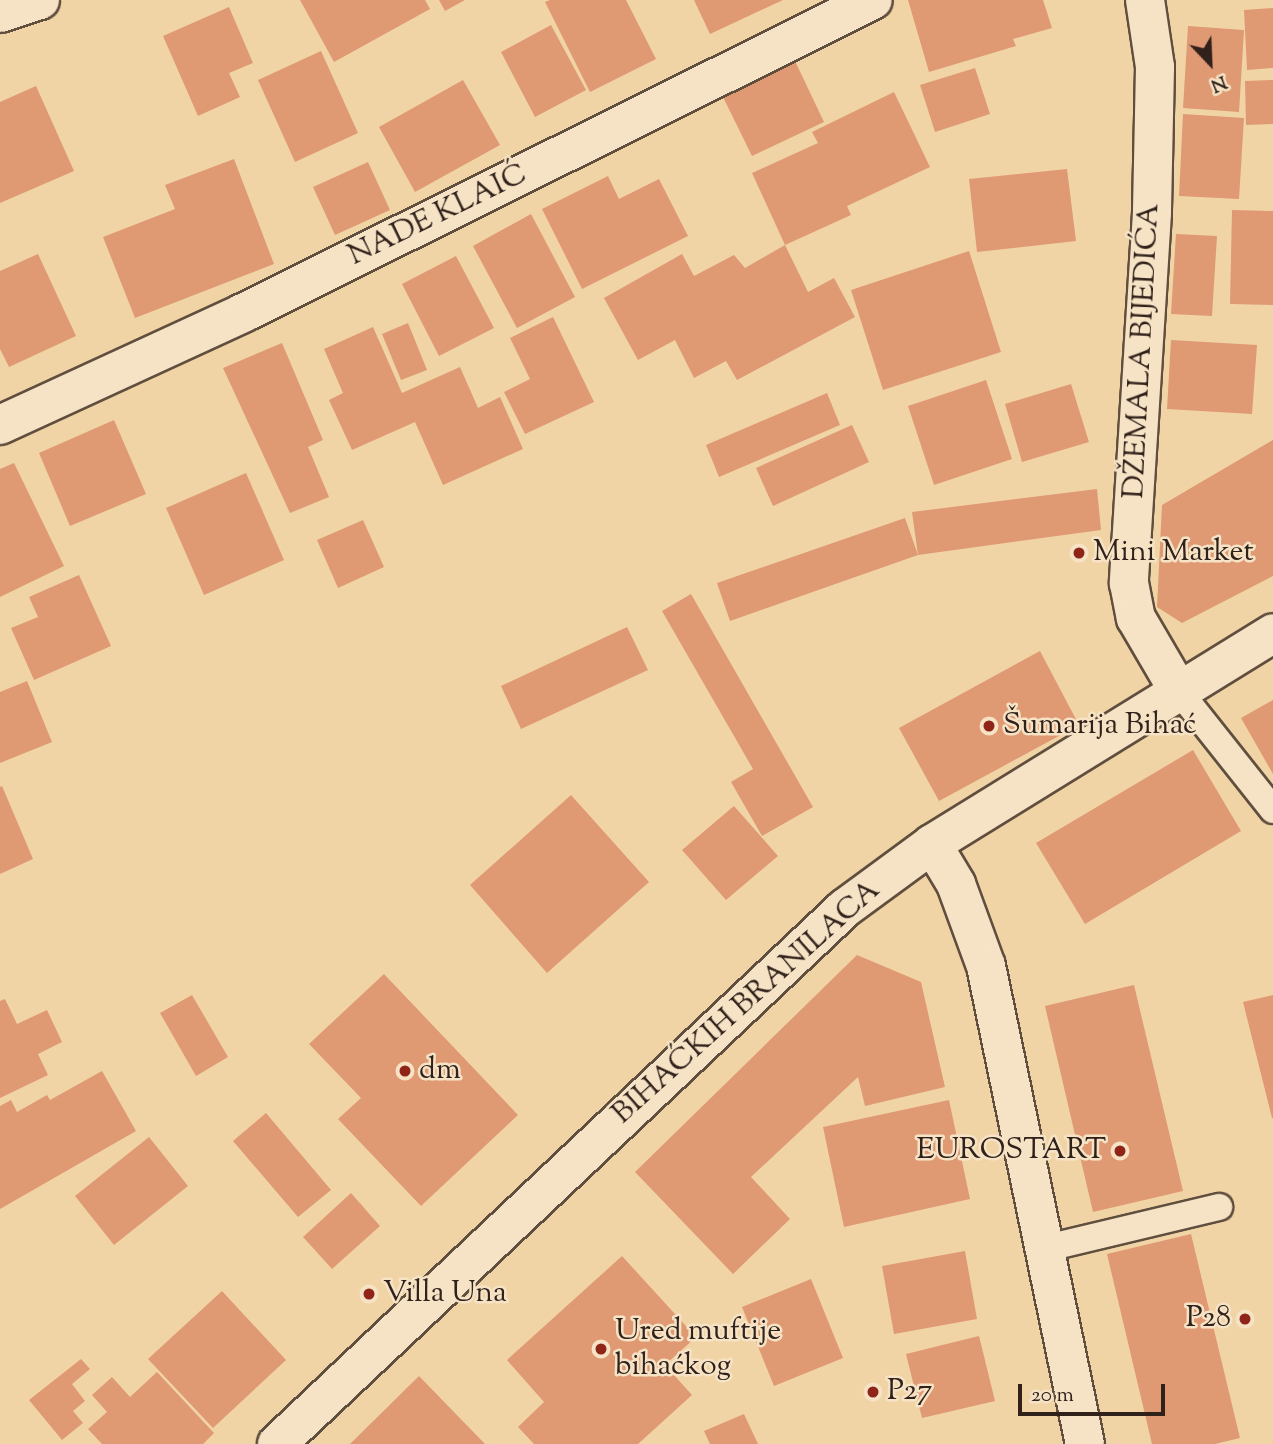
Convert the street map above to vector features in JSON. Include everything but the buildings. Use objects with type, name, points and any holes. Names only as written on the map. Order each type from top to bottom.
[{"type":"street","points":[[0,13],[40,0]]},
{"type":"street","name":"NADE KLAIĆ","points":[[0,425],[243,313],[873,0]]},
{"type":"street","name":"DŽEMALA BIJEDIĆA","points":[[1144,0],[1155,67],[1152,200],[1129,583],[1136,618],[1178,690]]},
{"type":"street","name":"BIHAĆKIH BRANILACA","points":[[277,1444],[845,908],[932,844],[1273,633]]},
{"type":"street","points":[[932,844],[956,884],[986,966],[1047,1248],[1085,1444]]},
{"type":"lane","points":[[1178,690],[1273,810]]},
{"type":"lane","points":[[1047,1248],[1219,1207]]},
{"type":"place","name":"Mini Market","points":[[1079,553]]},
{"type":"place","name":"Šumarija Bihać","points":[[989,726]]},
{"type":"place","name":"dm","points":[[405,1071]]},
{"type":"place","name":"EUROSTART","points":[[1120,1151]]},
{"type":"place","name":"Villa Una","points":[[369,1294]]},
{"type":"place","name":"P28","points":[[1245,1319]]},
{"type":"place","name":"Ured muftije bihaćkog","points":[[601,1349]]},
{"type":"place","name":"P27","points":[[873,1392]]}]
